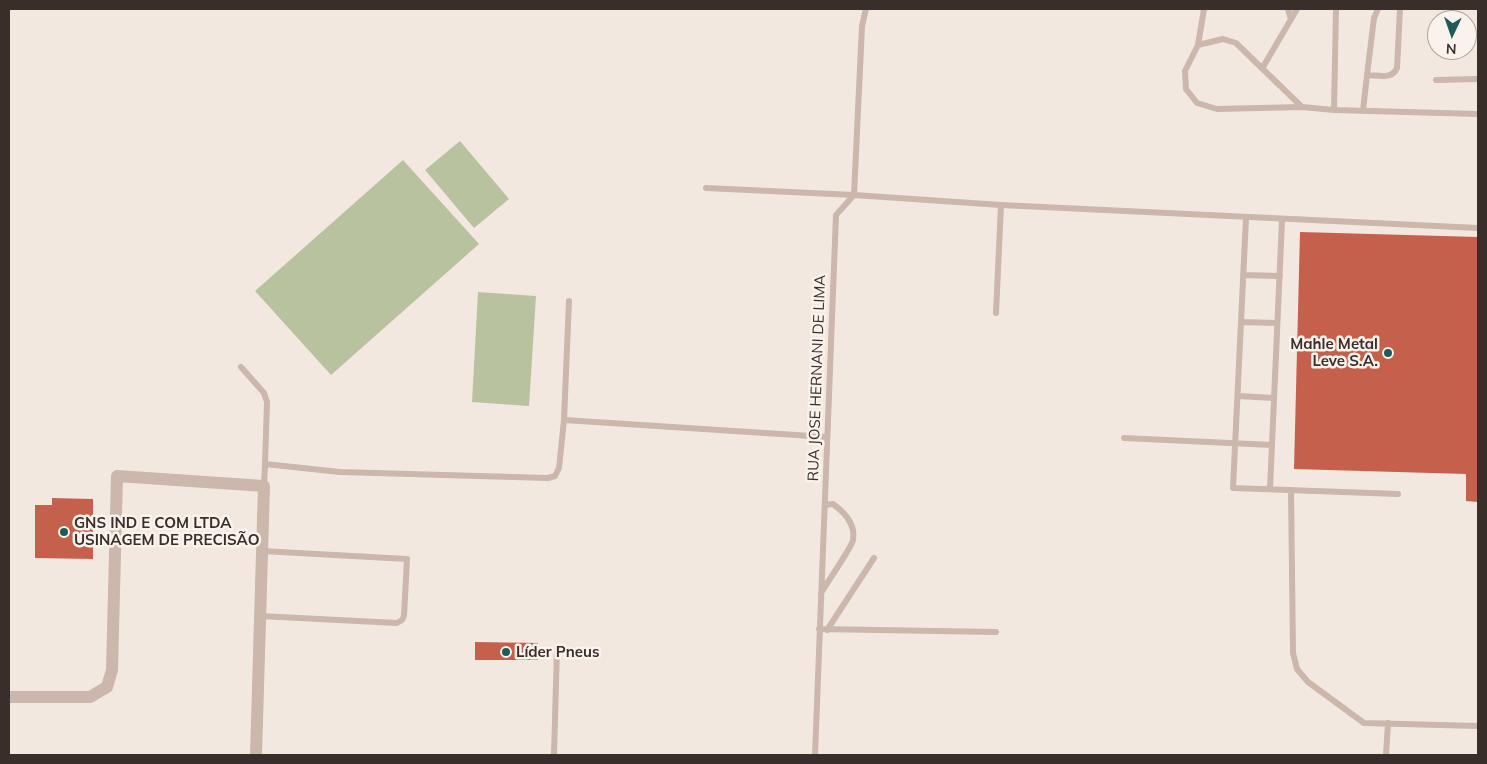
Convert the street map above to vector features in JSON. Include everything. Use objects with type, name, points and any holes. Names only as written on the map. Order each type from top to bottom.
[{"type":"street","points":[[9,697],[90,697],[107,687],[112,670],[117,476],[264,486],[256,755]]},
{"type":"lane","points":[[854,195],[862,26],[866,9]]},
{"type":"lane","points":[[1204,9],[1198,45],[1185,71],[1186,89],[1197,103],[1217,109],[1302,107],[1334,110],[1478,114]]},
{"type":"lane","points":[[1288,9],[1292,19]]},
{"type":"lane","points":[[1263,67],[1297,9]]},
{"type":"lane","points":[[1334,110],[1336,9]]},
{"type":"lane","points":[[1363,111],[1374,18],[1378,9]]},
{"type":"lane","points":[[1367,74],[1390,76],[1395,74],[1397,68],[1400,9]]},
{"type":"lane","points":[[1198,45],[1223,39],[1236,43],[1263,67],[1302,107]]},
{"type":"lane","points":[[1436,80],[1478,79]]},
{"type":"lane","points":[[706,188],[1282,220],[1478,228]]},
{"type":"lane","name":"RUA JOSE HERNANI DE LIMA","points":[[815,755],[836,215],[854,195]]},
{"type":"lane","points":[[996,313],[1001,205]]},
{"type":"lane","points":[[1246,218],[1233,488],[1398,494]]},
{"type":"lane","points":[[1270,489],[1282,220]]},
{"type":"lane","points":[[1243,275],[1280,276]]},
{"type":"lane","points":[[265,464],[340,472],[548,478],[555,476],[559,468],[564,420],[569,301]]},
{"type":"lane","points":[[1241,322],[1278,323]]},
{"type":"lane","points":[[241,367],[264,393],[267,402],[264,486]]},
{"type":"lane","points":[[1238,396],[1274,398]]},
{"type":"lane","points":[[564,420],[827,437]]},
{"type":"lane","points":[[1124,438],[1272,444]]},
{"type":"lane","points":[[1291,490],[1293,653],[1297,668],[1308,682],[1364,723],[1478,726]]},
{"type":"lane","points":[[820,594],[854,540],[852,524],[844,512],[833,504],[825,505]]},
{"type":"lane","points":[[260,616],[397,623],[404,616],[407,559],[262,551]]},
{"type":"lane","points":[[827,630],[874,558]]},
{"type":"lane","points":[[819,629],[996,632]]},
{"type":"lane","points":[[554,755],[556,648]]},
{"type":"lane","points":[[1386,755],[1388,723]]},
{"type":"green space","points":[[460,141],[509,199],[474,228],[425,170]]},
{"type":"green space","points":[[403,160],[479,244],[331,375],[255,291]]},
{"type":"green space","points":[[478,292],[536,296],[529,406],[472,402]]},
{"type":"building","name":"Mahle Metal Leve S.A.","points":[[1300,232],[1478,237],[1478,502],[1466,501],[1466,474],[1294,469]]},
{"type":"building","name":"GNS IND E COM LTDA USINAGEM DE PRECISÃO","points":[[52,498],[93,499],[93,559],[35,558],[35,505],[52,505]]},
{"type":"building","name":"Líder Pneus","points":[[475,642],[538,643],[538,660],[475,660]]},
{"type":"place","name":"Mahle Metal Leve S.A.","points":[[1388,353]]},
{"type":"place","name":"GNS IND E COM LTDA USINAGEM DE PRECISÃO","points":[[64,532]]},
{"type":"place","name":"Líder Pneus","points":[[506,652]]}]
